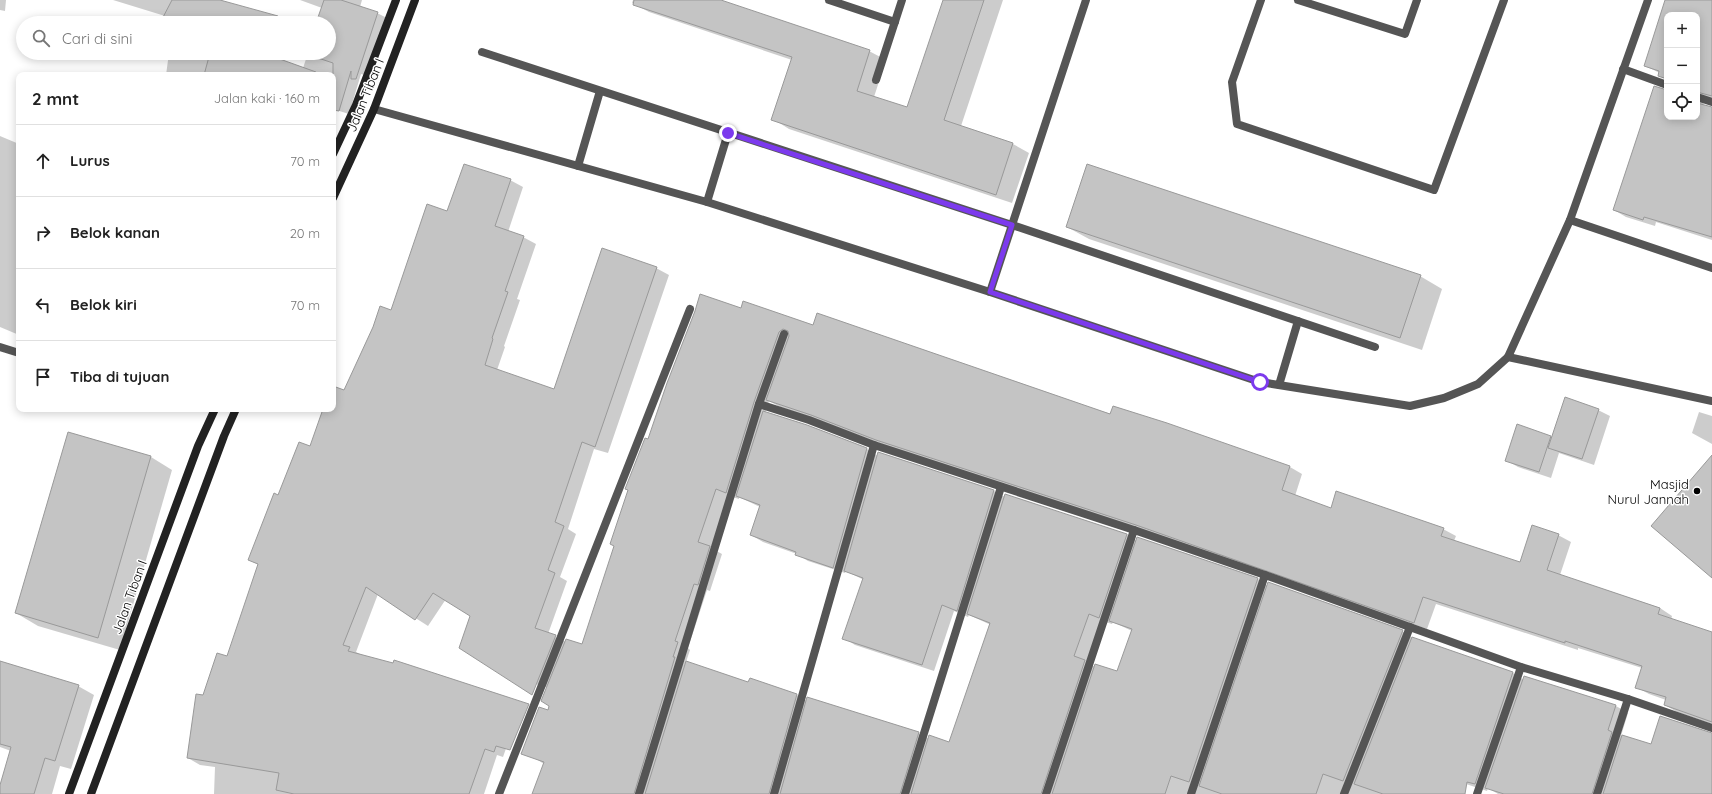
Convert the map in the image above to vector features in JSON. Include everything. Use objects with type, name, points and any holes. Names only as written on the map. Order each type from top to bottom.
[{"type":"street","name":"Jalan Tiban I","points":[[336,147],[356,104],[396,0]]},
{"type":"street","name":"Jalan Tiban I","points":[[336,191],[374,109],[415,0]]},
{"type":"street","points":[[829,0],[895,22]]},
{"type":"street","points":[[876,80],[902,0]]},
{"type":"street","points":[[990,292],[1086,0]]},
{"type":"street","points":[[1261,0],[1232,82],[1237,124],[1434,190],[1504,0]]},
{"type":"street","points":[[1298,0],[1405,34],[1417,0]]},
{"type":"street","points":[[374,109],[706,202],[990,292],[1260,382],[1410,406],[1444,398],[1478,384],[1508,357],[1570,220],[1622,69],[1648,0]]},
{"type":"street","points":[[482,52],[1012,225],[1375,347]]},
{"type":"street","points":[[1622,69],[1664,85]]},
{"type":"street","points":[[578,166],[600,90]]},
{"type":"street","points":[[1700,97],[1712,102]]},
{"type":"street","points":[[706,202],[728,133]]},
{"type":"street","points":[[1570,220],[1712,268]]},
{"type":"street","points":[[499,794],[690,309]]},
{"type":"street","points":[[1279,385],[1298,321]]},
{"type":"street","points":[[638,794],[759,404],[784,334]]},
{"type":"street","points":[[0,347],[16,352]]},
{"type":"street","points":[[1508,357],[1712,401]]},
{"type":"street","points":[[759,404],[809,420],[874,445],[1134,530],[1265,575],[1521,667],[1628,699],[1712,728]]},
{"type":"street","name":"Jalan Tiban I","points":[[69,794],[211,412]]},
{"type":"street","points":[[91,794],[224,436],[235,412]]},
{"type":"street","points":[[774,794],[874,445]]},
{"type":"street","points":[[906,794],[1001,487]]},
{"type":"street","points":[[1046,794],[1134,530]]},
{"type":"street","points":[[1191,794],[1265,575]]},
{"type":"street","points":[[1344,794],[1410,627]]},
{"type":"street","points":[[1477,794],[1521,667]]},
{"type":"street","points":[[1597,794],[1628,699]]},
{"type":"building","points":[[172,0],[220,0],[278,16],[164,16]]},
{"type":"building","points":[[324,0],[341,0],[378,12],[356,79],[351,79],[351,71],[339,111],[336,110],[336,72],[333,72],[333,63],[324,60],[336,60],[336,16],[318,16]]},
{"type":"building","points":[[634,0],[721,0],[870,50],[857,91],[907,107],[943,0],[984,0],[944,120],[1013,143],[996,195],[771,120],[792,57],[633,5]]},
{"type":"building","points":[[1665,0],[1712,0],[1712,96],[1700,93],[1700,12],[1664,12],[1664,78],[1658,76],[1659,71],[1644,66]]},
{"type":"building","points":[[208,60],[283,60],[316,72],[205,72]]},
{"type":"building","points":[[1654,86],[1664,89],[1664,120],[1700,120],[1700,104],[1712,107],[1712,237],[1644,217],[1643,220],[1613,210]]},
{"type":"building","points":[[464,164],[511,179],[495,226],[524,236],[505,291],[508,292],[492,338],[493,339],[485,365],[554,389],[602,248],[657,267],[595,447],[582,442],[555,522],[564,526],[548,570],[555,573],[535,628],[556,635],[532,695],[459,648],[470,616],[433,593],[415,620],[366,587],[343,645],[350,647],[348,651],[393,663],[394,660],[529,704],[510,750],[496,746],[494,752],[485,749],[469,794],[294,794],[276,790],[279,773],[187,758],[196,694],[203,695],[217,653],[227,656],[258,564],[248,560],[274,493],[278,495],[299,442],[310,446],[322,412],[336,412],[336,387],[344,390],[373,327],[380,306],[391,310],[427,204],[447,211]]},
{"type":"building","points":[[1087,164],[1421,275],[1400,338],[1066,227]]},
{"type":"building","points":[[700,294],[741,308],[743,301],[813,325],[817,313],[1110,414],[1113,406],[1167,423],[1290,466],[1282,490],[1331,508],[1336,491],[1444,528],[1441,536],[1520,562],[1532,525],[1559,534],[1547,570],[1660,608],[1658,614],[1712,632],[1712,722],[1664,705],[1666,697],[1635,688],[1642,666],[1565,641],[1565,643],[1423,597],[1414,623],[1136,525],[876,440],[811,415],[766,400],[789,336],[788,331],[783,329],[779,332],[754,402],[726,493],[716,489],[698,542],[710,546],[698,585],[694,584],[675,641],[678,642],[673,657],[675,657],[634,794],[532,794],[544,762],[521,754],[539,707],[548,710],[549,706],[541,701],[566,639],[582,644],[614,546],[610,544],[628,490],[625,489],[645,438],[648,439]]},
{"type":"building","points":[[1565,397],[1599,409],[1582,459],[1548,448]]},
{"type":"building","points":[[763,411],[807,425],[867,448],[833,568],[795,555],[796,552],[750,535],[760,505],[736,496]]},
{"type":"building","points":[[1517,424],[1551,436],[1539,472],[1505,461]]},
{"type":"building","points":[[68,432],[151,456],[98,638],[15,613]]},
{"type":"building","points":[[878,452],[994,490],[957,611],[942,605],[922,665],[842,639],[863,578],[844,571]]},
{"type":"building","name":"Masjid Nurul Jannah","points":[[1712,455],[1712,578],[1651,526]]},
{"type":"building","points":[[1005,494],[1127,534],[1099,618],[1089,614],[1074,656],[1085,660],[1041,794],[911,794],[929,735],[949,742],[990,623],[967,614]]},
{"type":"building","points":[[1137,537],[1258,578],[1189,782],[1171,776],[1165,794],[1052,794],[1095,664],[1117,671],[1132,629],[1109,621]]},
{"type":"building","points":[[1268,582],[1403,630],[1343,781],[1323,774],[1316,794],[1222,794],[1199,786]]},
{"type":"building","points":[[1412,637],[1513,672],[1475,784],[1467,782],[1465,794],[1383,794],[1354,784]]},
{"type":"building","points":[[0,661],[79,685],[55,761],[45,758],[34,794],[0,794],[0,785],[11,747],[0,744]]},
{"type":"building","points":[[686,661],[748,682],[750,678],[797,694],[769,794],[645,794]]},
{"type":"building","points":[[1524,676],[1616,705],[1608,730],[1612,732],[1592,794],[1504,794],[1485,788]]},
{"type":"building","points":[[807,697],[919,732],[900,794],[780,794]]},
{"type":"building","points":[[1660,716],[1712,733],[1712,794],[1603,794],[1622,735],[1651,744]]},
{"type":"place","name":"Masjid Nurul Jannah","points":[[1697,491]]},
{"type":"route","points":[[728,133],[1012,225],[990,292],[1260,382]]}]
